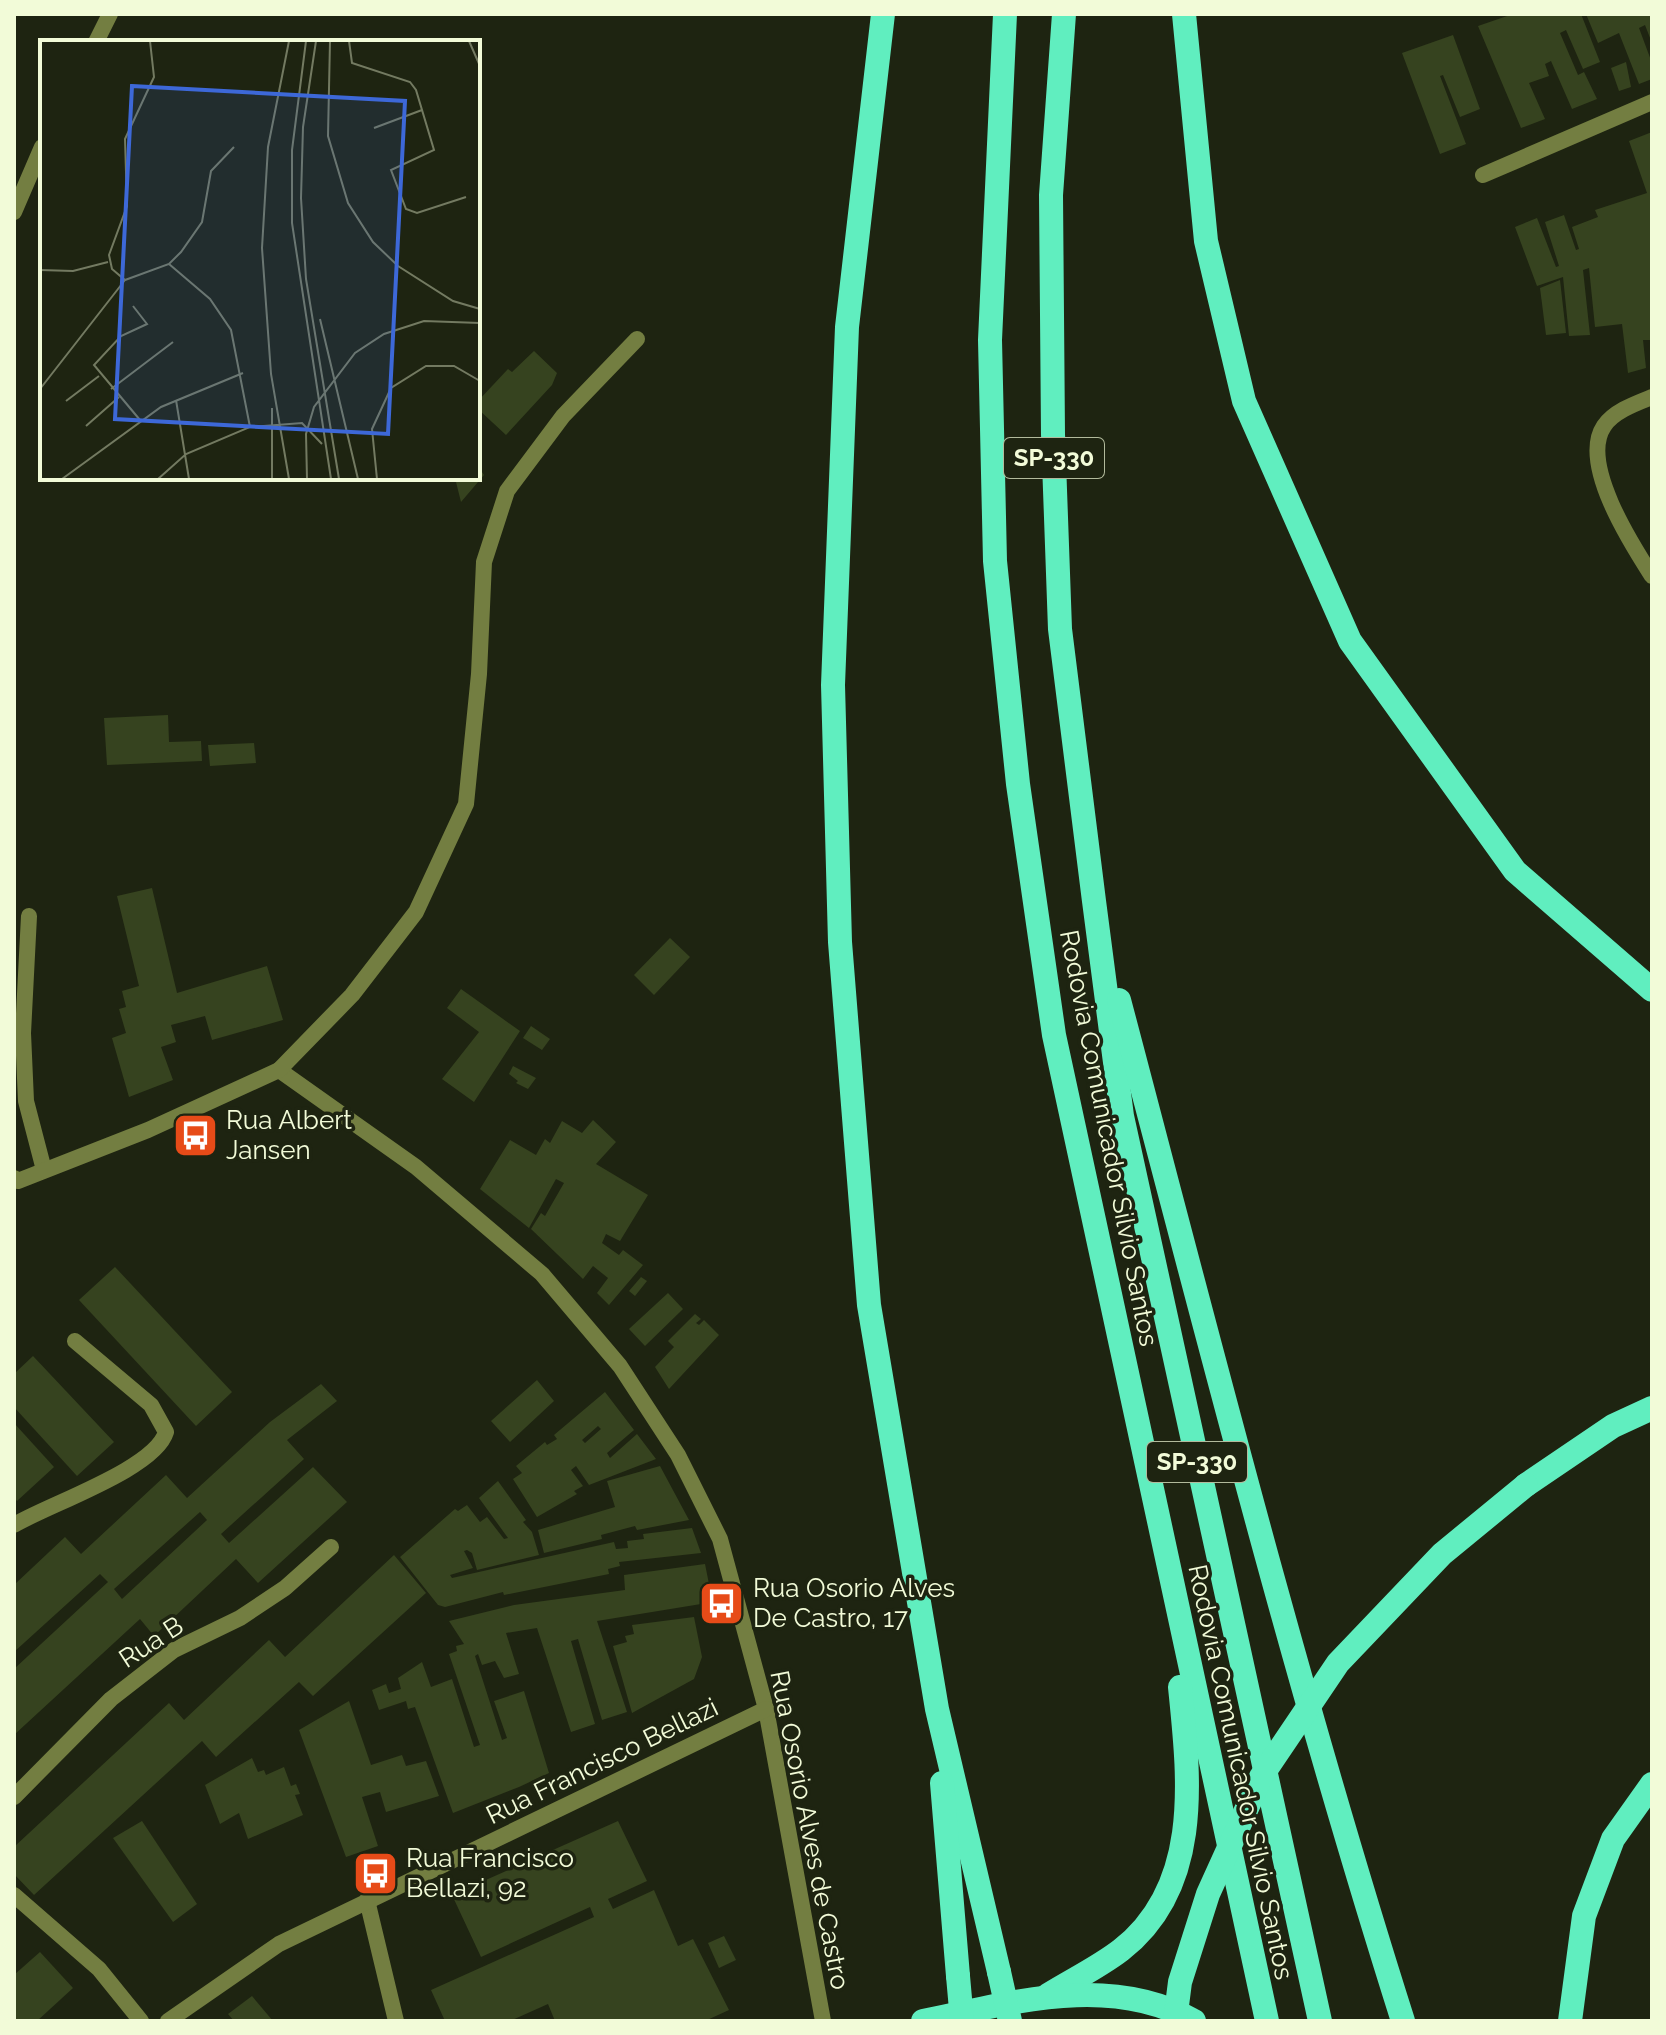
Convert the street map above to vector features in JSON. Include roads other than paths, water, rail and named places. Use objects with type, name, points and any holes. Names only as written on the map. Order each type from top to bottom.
[{"type":"highway","points":[[883,14],[847,327],[833,685],[840,942],[869,1305],[937,1709],[1010,2021]]},
{"type":"highway","name":"Rodovia Comunicador Silvio Santos","points":[[1005,14],[990,340],[995,561],[1018,784],[1054,1035],[1267,2021]]},
{"type":"highway","name":"Rodovia Comunicador Silvio Santos","points":[[1064,14],[1051,195],[1060,629],[1094,901],[1122,1116],[1320,2021]]},
{"type":"highway","points":[[1184,14],[1206,241],[1244,401],[1350,641],[1515,871],[1652,990]]},
{"type":"highway","points":[[1094,901],[1283,1615],[1360,1885],[1403,2021]]},
{"type":"highway","points":[[1175,2021],[1180,1982],[1208,1894],[1261,1777],[1338,1663],[1442,1554],[1526,1485],[1613,1426],[1652,1408]]},
{"type":"highway","points":[[1048,1995],[1123,1949],[1160,1908],[1182,1850],[1190,1785],[1169,1576]]},
{"type":"highway","points":[[937,1709],[962,2021]]},
{"type":"highway","points":[[1570,2021],[1584,1916],[1613,1839],[1652,1784]]},
{"type":"highway","points":[[923,2021],[1048,1995],[1141,1998],[1194,2021]]},
{"type":"street","points":[[97,40],[110,14]]},
{"type":"street","points":[[1483,175],[1652,102]]},
{"type":"street","points":[[14,212],[40,152]]},
{"type":"street","points":[[15,1182],[148,1130],[279,1070],[352,995],[416,912],[466,804],[479,674],[484,562],[507,491],[563,416],[637,339]]},
{"type":"street","points":[[1652,397],[1628,406],[1604,426],[1598,453],[1604,482],[1623,532],[1652,576]]},
{"type":"street","points":[[29,916],[23,1033],[26,1101],[44,1170]]},
{"type":"street","name":"Rua Osorio Alves de Castro","points":[[279,1070],[416,1167],[542,1274],[620,1366],[678,1455],[720,1539],[766,1709],[823,2021]]},
{"type":"street","points":[[14,1525],[45,1507],[105,1482],[146,1458],[163,1443],[166,1432],[151,1405],[75,1341]]},
{"type":"street","name":"Rua B","points":[[14,1797],[111,1699],[174,1650],[240,1618],[285,1588],[331,1547]]},
{"type":"street","name":"Rua Francisco Bellazi","points":[[168,2021],[279,1944],[766,1709]]},
{"type":"street","points":[[16,1900],[99,1969],[141,2021]]},
{"type":"street","points":[[367,1900],[396,2021]]},
{"type":"place","name":"Rua Albert Jansen","points":[[195,1135]]},
{"type":"place","name":"Rua Osorio Alves De Castro, 17","points":[[722,1603]]},
{"type":"place","name":"Rua Francisco Bellazi, 92","points":[[375,1873]]}]
